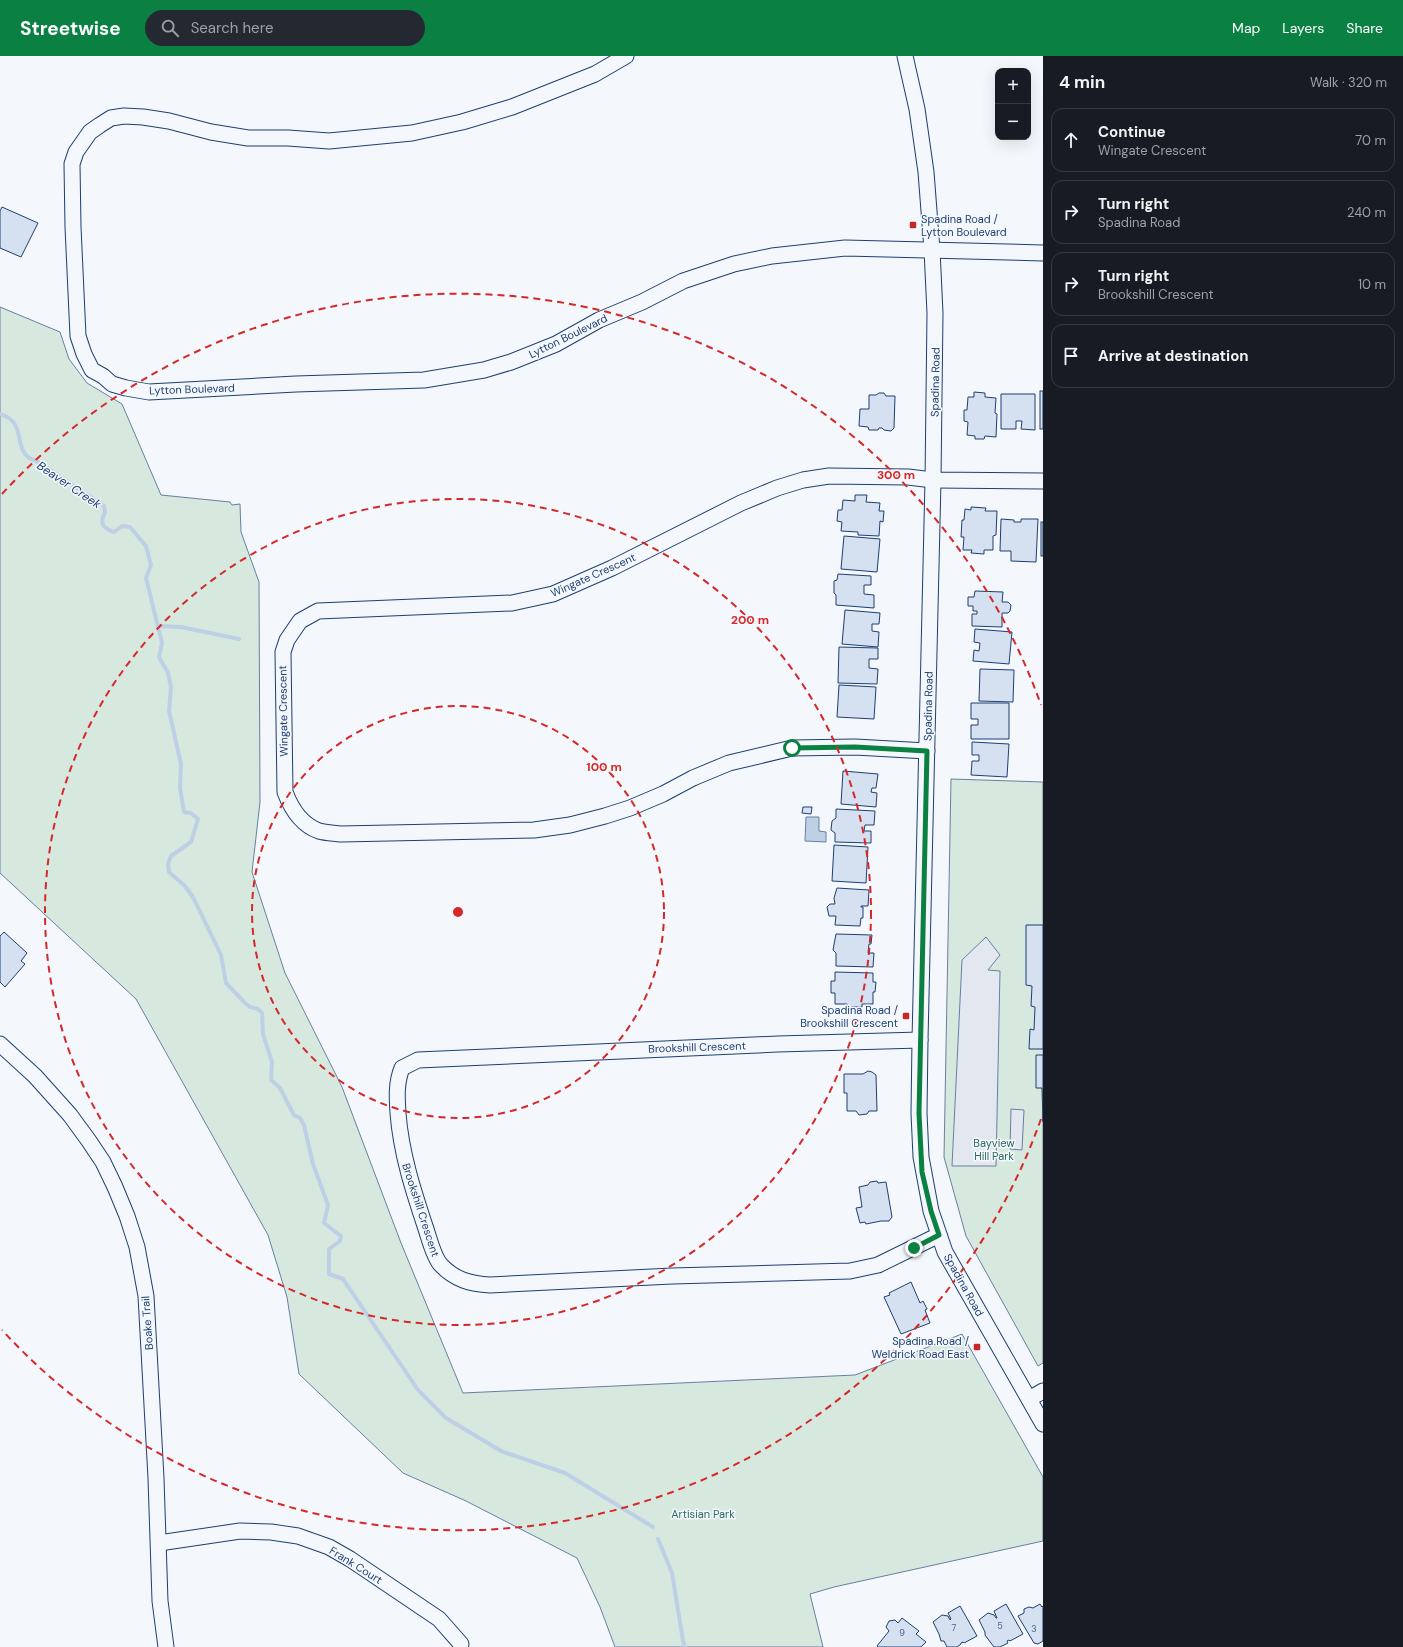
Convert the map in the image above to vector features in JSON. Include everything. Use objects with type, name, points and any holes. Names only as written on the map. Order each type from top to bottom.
[{"type":"street","name":"Lytton Boulevard","points":[[626,56],[595,74],[512,107],[462,122],[412,133],[329,141],[288,138],[248,138],[211,132],[169,121],[143,117],[124,116],[111,118],[90,132],[76,152],[72,164],[78,336],[84,354],[92,370],[103,376],[112,384],[149,392],[296,384],[424,380],[484,370],[511,362],[556,344],[599,320],[642,302],[683,281],[734,264],[772,256],[845,248],[1043,252]]},
{"type":"street","name":"Spadina Road","points":[[905,56],[917,109],[926,172],[932,250],[935,361],[920,1040],[919,1113],[921,1157],[931,1211],[945,1252],[1043,1424]]},
{"type":"street","name":"Wingate Crescent","points":[[927,751],[855,747],[792,748],[729,763],[693,778],[663,794],[630,808],[605,816],[570,825],[534,830],[341,834],[319,831],[303,822],[289,805],[285,792],[283,652],[287,640],[300,621],[318,611],[512,602],[553,594],[612,568],[741,504],[777,488],[803,480],[829,476],[908,477],[933,480],[1043,481]]},
{"type":"street","name":"Brookshill Crescent","points":[[920,1040],[738,1046],[418,1060],[402,1068],[398,1078],[397,1088],[400,1134],[410,1184],[440,1264],[460,1280],[474,1284],[850,1271],[878,1265],[939,1235]]},
{"type":"street","name":"Boake Trail","points":[[0,1044],[35,1076],[70,1115],[103,1162],[115,1187],[137,1247],[146,1296],[159,1543],[160,1602],[166,1647]]},
{"type":"street","points":[[1029,1399],[1043,1391]]},
{"type":"street","name":"Frank Court","points":[[159,1543],[240,1531],[271,1532],[298,1536],[329,1547],[350,1559],[439,1618],[465,1646]]},
{"type":"green space","name":"Artisian Park","points":[[0,307],[60,332],[69,359],[87,383],[122,404],[161,495],[230,502],[232,505],[240,504],[241,532],[259,582],[260,802],[252,872],[285,973],[342,1087],[401,1243],[463,1393],[855,1375],[962,1334],[1043,1477],[1043,1541],[834,1587],[810,1594],[823,1647],[615,1647],[600,1607],[577,1558],[466,1501],[403,1473],[299,1374],[287,1297],[268,1235],[136,999],[0,873]]},
{"type":"green space","name":"Bayview Hill Park","points":[[951,779],[1043,782],[1043,1363],[1038,1366],[966,1236],[944,1157]]},
{"type":"shaded area","points":[[986,937],[1000,955],[988,970],[1000,971],[996,1166],[952,1166],[962,960]]},
{"type":"shaded area","points":[[1011,1109],[1024,1110],[1022,1150],[1010,1149]]},
{"type":"water","points":[[806,817],[819,817],[819,831],[826,832],[826,842],[805,841]]},
{"type":"building","points":[[2,207],[38,223],[21,257],[0,248],[0,211]]},
{"type":"building","points":[[1040,391],[1043,391],[1043,429],[1040,429]]},
{"type":"building","points":[[974,392],[985,393],[985,397],[996,398],[996,437],[985,436],[984,439],[975,439],[975,436],[967,435],[968,422],[964,421],[964,410],[967,410],[968,397],[974,397]]},
{"type":"building","points":[[879,393],[884,393],[886,396],[895,396],[894,428],[891,431],[884,430],[882,428],[879,428],[878,430],[869,430],[868,427],[859,426],[860,409],[869,409],[869,395],[876,395]]},
{"type":"building","points":[[1001,394],[1035,394],[1035,430],[1021,429],[1022,421],[1016,421],[1016,429],[1001,429]]},
{"type":"building","points":[[855,495],[867,495],[866,502],[880,503],[879,511],[884,511],[883,522],[880,521],[879,536],[858,535],[858,532],[841,531],[842,522],[837,521],[838,510],[842,510],[843,500],[855,501]]},
{"type":"building","points":[[971,507],[986,508],[985,511],[997,511],[996,535],[993,536],[993,550],[984,550],[984,554],[971,553],[972,550],[963,550],[964,537],[961,537],[962,520],[964,520],[965,509],[971,510]]},
{"type":"building","points":[[1001,519],[1021,522],[1021,519],[1038,519],[1036,562],[1011,561],[1011,551],[1000,551]]},
{"type":"building","points":[[1041,522],[1043,522],[1043,556],[1041,556]]},
{"type":"building","points":[[844,536],[880,539],[877,572],[841,569]]},
{"type":"building","points":[[838,574],[871,576],[871,585],[864,585],[864,594],[874,595],[874,608],[836,605],[834,581],[837,580]]},
{"type":"building","points":[[975,591],[1003,592],[1002,602],[1008,602],[1011,605],[1008,613],[1002,613],[1002,627],[972,626],[972,614],[977,614],[977,611],[973,611],[973,606],[968,606],[968,597],[974,597]]},
{"type":"building","points":[[845,610],[880,613],[879,624],[872,624],[872,631],[879,632],[878,647],[842,644]]},
{"type":"building","points":[[975,629],[1012,632],[1009,664],[973,661],[974,650],[979,651],[980,643],[974,642]]},
{"type":"building","points":[[839,647],[878,648],[878,659],[869,659],[869,668],[878,669],[877,684],[838,683]]},
{"type":"building","points":[[980,669],[1014,670],[1013,702],[979,701]]},
{"type":"building","points":[[839,685],[876,687],[874,719],[837,717]]},
{"type":"building","points":[[971,703],[1009,703],[1009,739],[971,739],[971,725],[978,725],[978,719],[971,719]]},
{"type":"building","points":[[972,742],[1009,744],[1007,777],[971,775],[972,761],[979,761],[979,755],[972,755]]},
{"type":"building","points":[[843,771],[878,774],[876,788],[872,788],[871,792],[877,793],[876,807],[841,804]]},
{"type":"building","points":[[803,807],[812,807],[811,814],[802,813]]},
{"type":"building","points":[[836,809],[875,811],[874,825],[865,825],[864,831],[871,831],[871,843],[835,842],[835,833],[831,830],[832,821],[836,818]]},
{"type":"building","points":[[834,845],[868,847],[866,883],[832,881]]},
{"type":"building","points":[[837,888],[869,890],[868,906],[861,906],[863,907],[863,918],[861,918],[860,926],[835,925],[836,916],[829,916],[827,907],[830,904],[835,904],[834,898]]},
{"type":"building","points":[[1026,925],[1043,925],[1043,1049],[1029,1049],[1030,1029],[1034,1030],[1035,1007],[1031,1006],[1032,986],[1026,985]]},
{"type":"building","points":[[4,932],[27,953],[21,961],[25,964],[5,987],[0,982],[0,936]]},
{"type":"building","points":[[836,934],[872,935],[868,953],[874,953],[873,967],[836,966],[836,953],[833,950]]},
{"type":"building","points":[[835,972],[873,973],[873,982],[876,982],[875,992],[873,992],[873,1004],[862,1004],[862,1007],[847,1007],[847,1004],[835,1004],[835,993],[831,993],[831,981],[835,981]]},
{"type":"building","points":[[1036,1055],[1043,1055],[1043,1122],[1042,1088],[1036,1088]]},
{"type":"building","points":[[868,1071],[876,1075],[877,1111],[869,1111],[867,1114],[859,1115],[856,1111],[847,1111],[847,1093],[844,1093],[844,1074],[863,1074]]},
{"type":"building","points":[[877,1181],[878,1183],[886,1182],[892,1217],[889,1221],[866,1224],[865,1222],[860,1223],[856,1208],[862,1207],[859,1187],[868,1185],[870,1182]]},
{"type":"building","points":[[911,1282],[920,1303],[923,1301],[927,1309],[925,1310],[930,1323],[901,1334],[884,1297]]},
{"type":"building","points":[[1006,1604],[1023,1634],[1010,1641],[1007,1641],[1008,1643],[1000,1647],[994,1647],[985,1635],[979,1620],[988,1613],[997,1618],[994,1611]]},
{"type":"building","points":[[1040,1604],[1042,1607],[1043,1606],[1043,1641],[1038,1644],[1034,1643],[1018,1616],[1024,1613],[1024,1609],[1029,1607],[1033,1608]]},
{"type":"building","points":[[960,1606],[977,1636],[964,1643],[961,1643],[957,1647],[947,1647],[944,1641],[941,1641],[933,1622],[942,1615],[948,1616],[950,1620],[951,1619],[948,1613]]},
{"type":"building","points":[[902,1618],[919,1631],[916,1634],[926,1642],[921,1647],[878,1647],[877,1646],[889,1631],[886,1627],[889,1621],[895,1620],[898,1623]]},
{"type":"waterway","name":"Beaver Creek","points":[[0,414],[14,423],[17,428],[24,453],[29,458],[38,462],[104,506],[105,512],[102,523],[107,529],[114,532],[122,526],[130,527],[146,546],[151,565],[146,578],[162,643],[159,657],[168,673],[171,687],[169,711],[181,764],[180,788],[184,812],[191,813],[198,819],[191,842],[171,856],[168,864],[169,872],[185,886],[193,897],[221,955],[226,983],[244,1002],[250,1007],[258,1009],[262,1013],[263,1034],[272,1062],[271,1080],[280,1088],[294,1115],[300,1118],[304,1125],[313,1164],[328,1205],[324,1223],[341,1236],[340,1241],[329,1249],[329,1274],[343,1279],[418,1390],[446,1418],[501,1451],[565,1473],[653,1527]]},
{"type":"waterway","points":[[158,626],[181,627],[239,639]]},
{"type":"waterway","points":[[658,1539],[672,1573],[685,1647]]},
{"type":"place","name":"Spadina Road / Lytton Boulevard","points":[[913,225]]},
{"type":"place","name":"Spadina Road / Brookshill Crescent","points":[[906,1016]]},
{"type":"place","name":"Spadina Road / Weldrick Road East","points":[[977,1347]]},
{"type":"route","points":[[792,748],[855,747],[927,751],[919,1113],[922,1172],[931,1211],[939,1235],[914,1248]]}]
